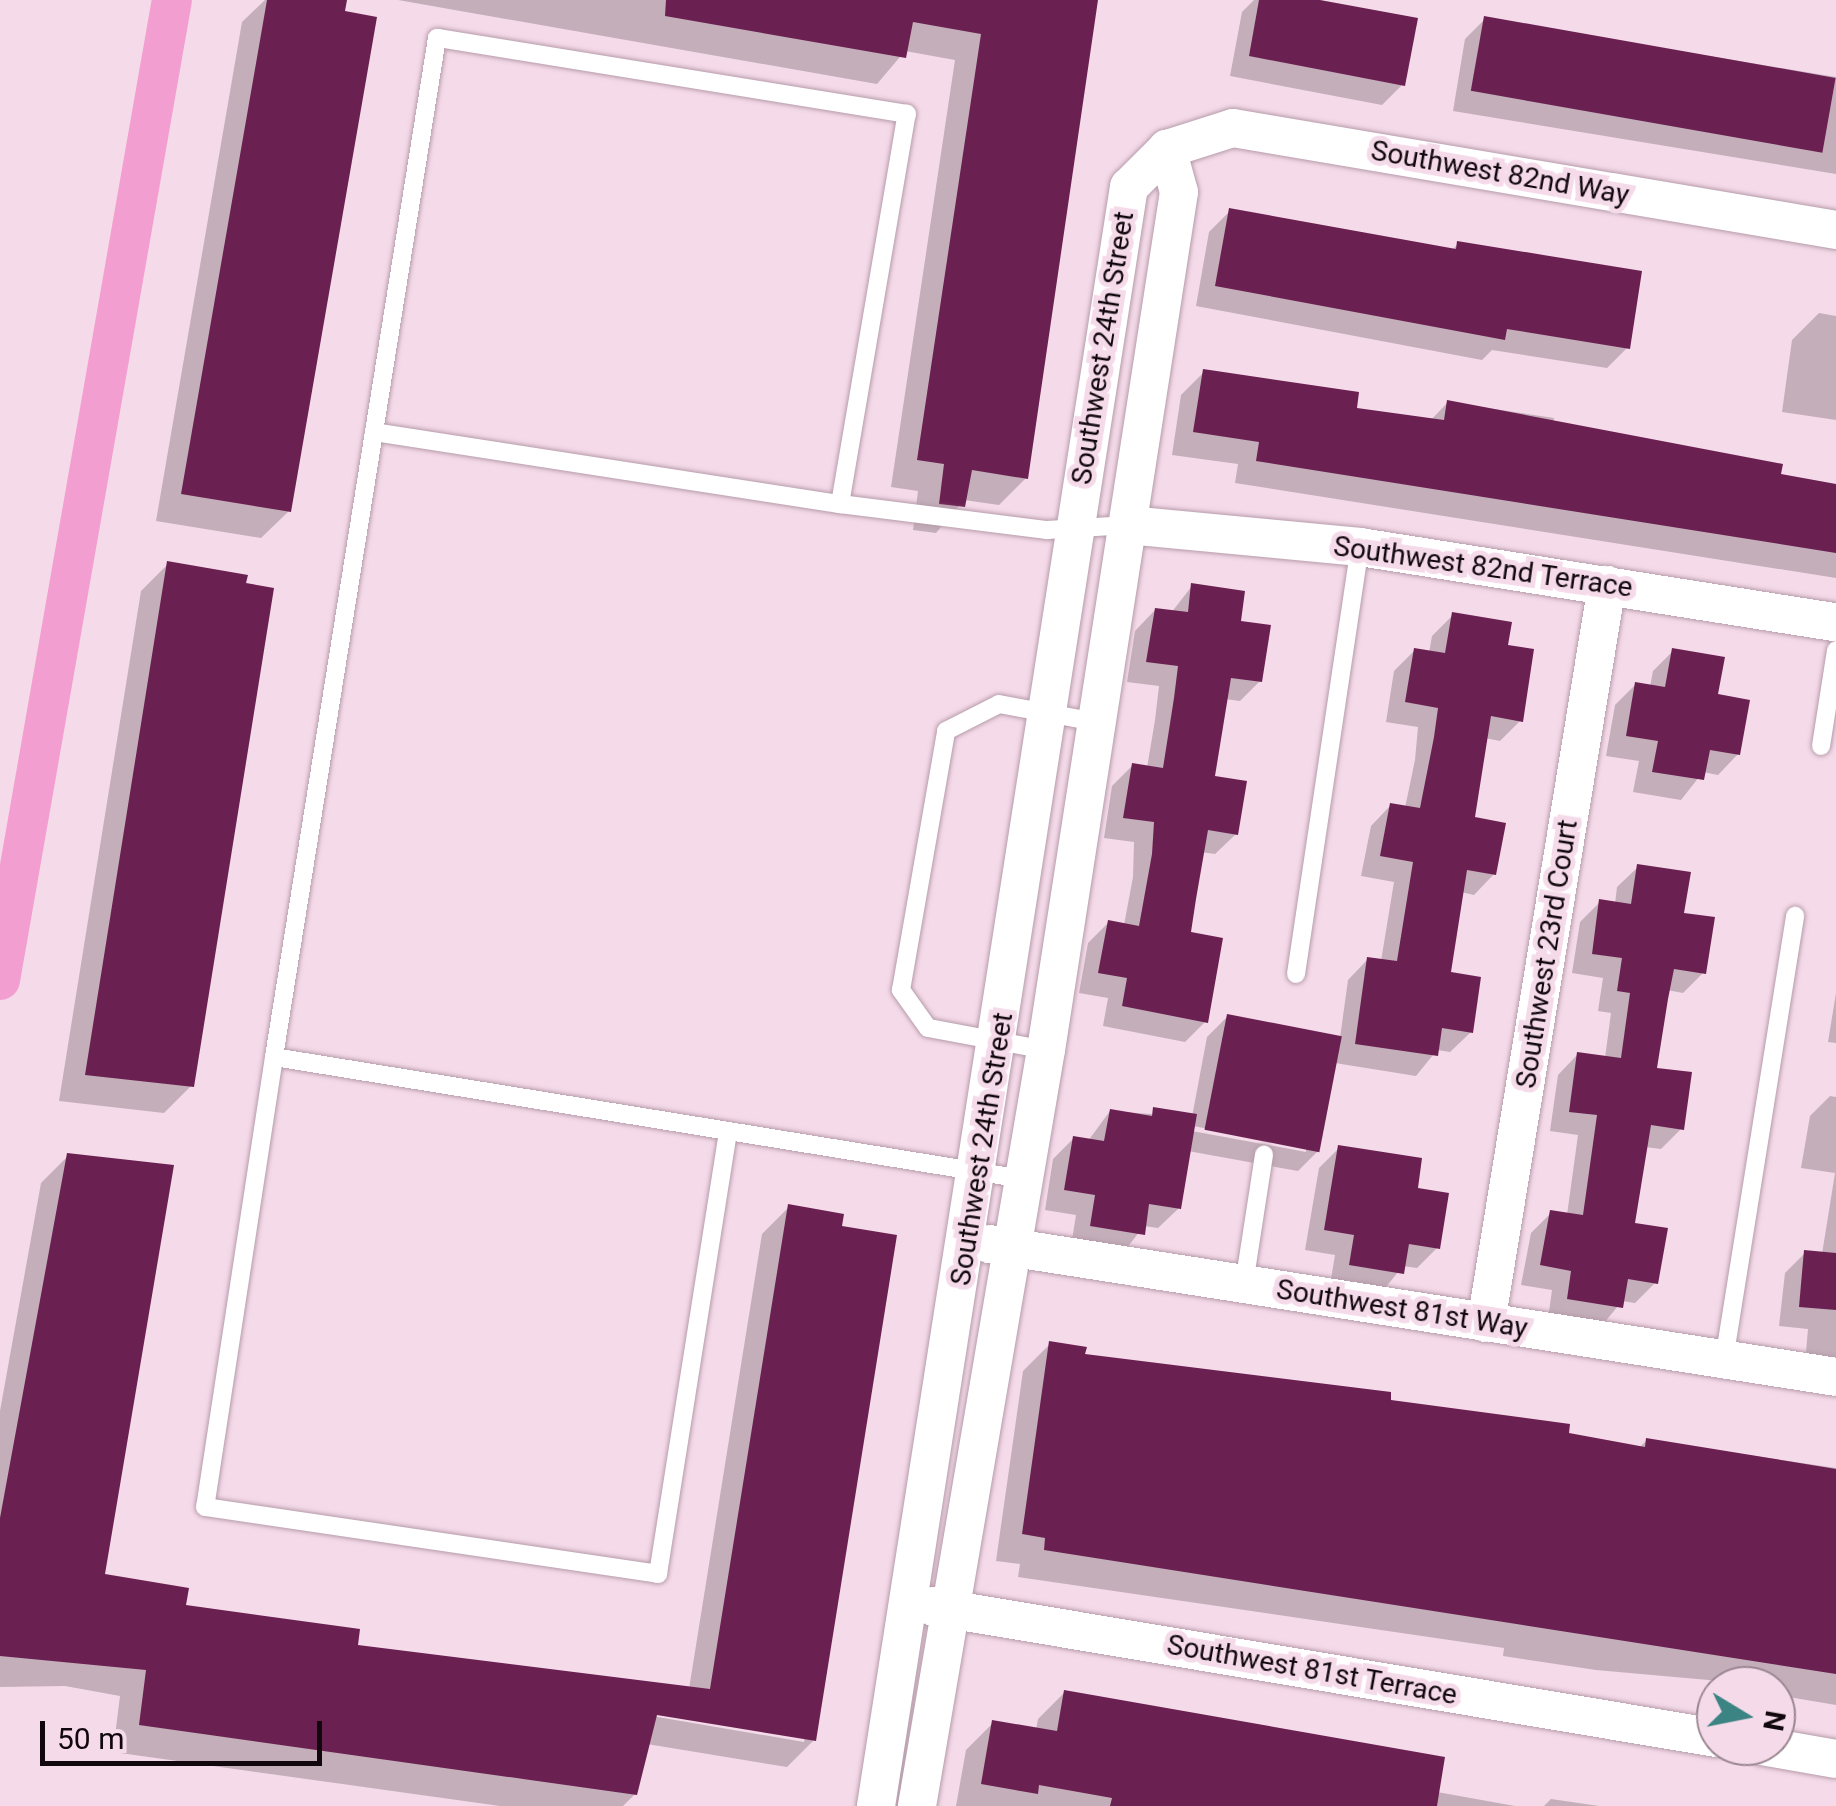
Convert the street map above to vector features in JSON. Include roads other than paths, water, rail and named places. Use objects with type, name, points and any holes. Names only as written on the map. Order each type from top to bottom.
[{"type":"street","name":"Southwest 82nd Way","points":[[1167,149],[1234,128],[1836,230]]},
{"type":"street","name":"Southwest 24th Street","points":[[876,1806],[1000,1043],[1129,187],[1167,149],[1179,192],[1046,1050],[918,1806]]},
{"type":"street","name":"Southwest 82nd Terrace","points":[[1128,525],[1360,547],[1836,622]]},
{"type":"street","name":"Southwest 23rd Court","points":[[1486,1323],[1607,585]]},
{"type":"street","name":"Southwest 81st Way","points":[[968,1242],[1836,1377]]},
{"type":"street","name":"Southwest 81st Terrace","points":[[908,1602],[1696,1735]]},
{"type":"street","points":[[1796,1752],[1836,1758]]},
{"type":"lane","points":[[728,1130],[658,1574],[205,1506],[438,38],[907,114],[840,504]]},
{"type":"lane","points":[[374,432],[840,504],[1075,528],[1128,525]]},
{"type":"lane","points":[[1296,974],[1360,547]]},
{"type":"lane","points":[[1821,746],[1836,650]]},
{"type":"lane","points":[[1046,1050],[928,1028],[901,990],[946,731],[999,704],[1096,722]]},
{"type":"lane","points":[[1724,1360],[1795,916]]},
{"type":"lane","points":[[274,1057],[1023,1179]]},
{"type":"lane","points":[[1244,1284],[1264,1155]]},
{"type":"waterway","points":[[0,980],[172,0]]}]
